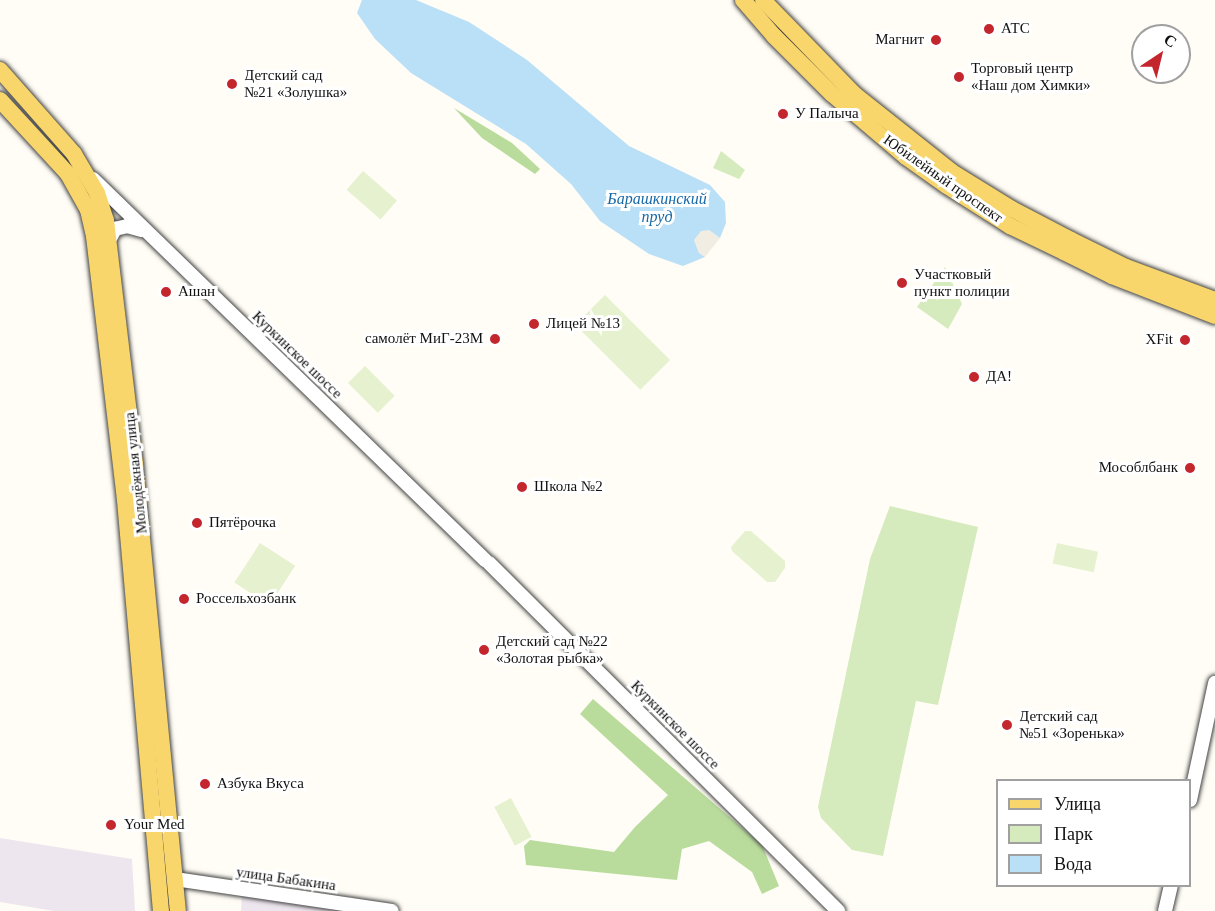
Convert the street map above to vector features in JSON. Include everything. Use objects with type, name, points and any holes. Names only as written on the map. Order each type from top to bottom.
[{"type":"main road","name":"Юбилейный проспект","points":[[743,0],[774,36],[832,94],[906,157],[947,186],[1010,226],[1142,288],[1215,316]]},
{"type":"main road","name":"Юбилейный проспект","points":[[763,0],[841,83],[952,172],[1012,209],[1126,267],[1215,300]]},
{"type":"main road","name":"Молодёжная улица","points":[[0,70],[52,128],[87,173],[103,207],[109,240],[135,466],[178,911]]},
{"type":"main road","name":"Молодёжная улица","points":[[0,100],[56,157],[68,174],[88,210],[94,236],[125,500],[161,911]]},
{"type":"street","name":"Куркинское шоссе","points":[[87,173],[143,230],[487,562],[838,911]]},
{"type":"street","points":[[109,240],[115,229],[127,226],[143,230]]},
{"type":"street","points":[[1191,795],[1215,683]]},
{"type":"street","name":"улица Бабакина","points":[[175,879],[392,911]]},
{"type":"street","points":[[1165,911],[1171,887]]},
{"type":"shaded area","points":[[701,230],[709,230],[720,238],[705,257],[699,253],[694,240]]},
{"type":"shaded area","points":[[0,838],[132,859],[135,911],[54,911],[0,902]]},
{"type":"shaded area","points":[[242,896],[353,911],[241,911]]},
{"type":"green space","points":[[454,108],[512,143],[540,169],[535,174],[482,138]]},
{"type":"green space","points":[[721,151],[745,170],[739,179],[713,168]]},
{"type":"green space","points":[[363,171],[397,201],[381,219],[347,190]]},
{"type":"green space","points":[[945,267],[962,304],[948,329],[917,307]]},
{"type":"green space","points":[[605,295],[670,360],[640,390],[575,325]]},
{"type":"green space","points":[[365,366],[395,396],[378,413],[348,383]]},
{"type":"green space","points":[[890,506],[978,527],[938,705],[916,701],[883,856],[852,850],[821,818],[818,807],[870,559]]},
{"type":"green space","points":[[745,531],[751,531],[785,561],[785,568],[775,582],[767,582],[732,551],[731,547]]},
{"type":"green space","points":[[260,543],[295,566],[270,605],[234,582]]},
{"type":"green space","points":[[1057,543],[1098,552],[1094,572],[1053,564]]},
{"type":"green space","points":[[593,699],[762,845],[779,886],[762,894],[752,872],[709,841],[682,849],[677,880],[526,865],[524,846],[530,840],[614,852],[635,827],[668,795],[580,714]]},
{"type":"green space","points":[[511,798],[532,837],[515,846],[494,807]]},
{"type":"water","name":"Барашкинский пруд","points":[[362,0],[416,0],[469,22],[527,60],[629,146],[710,185],[725,202],[726,223],[720,238],[709,230],[701,231],[694,240],[699,253],[705,257],[683,266],[649,254],[600,221],[571,184],[526,144],[411,73],[375,39],[357,13]]},
{"type":"place","name":"АТС","points":[[989,29]]},
{"type":"place","name":"Магнит","points":[[936,40]]},
{"type":"place","name":"Торговый центр «Наш дом Химки»","points":[[959,77]]},
{"type":"place","name":"Детский сад №21 «Золушка»","points":[[232,84]]},
{"type":"place","name":"У Палыча","points":[[783,114]]},
{"type":"place","name":"Участковый пункт полиции","points":[[902,283]]},
{"type":"place","name":"Ашан","points":[[166,292]]},
{"type":"place","name":"Лицей №13","points":[[534,324]]},
{"type":"place","name":"самолёт МиГ-23М","points":[[495,339]]},
{"type":"place","name":"XFit","points":[[1185,340]]},
{"type":"place","name":"ДА!","points":[[974,377]]},
{"type":"place","name":"Мособлбанк","points":[[1190,468]]},
{"type":"place","name":"Школа №2","points":[[522,487]]},
{"type":"place","name":"Пятёрочка","points":[[197,523]]},
{"type":"place","name":"Россельхозбанк","points":[[184,599]]},
{"type":"place","name":"Детский сад №22 «Золотая рыбка»","points":[[484,650]]},
{"type":"place","name":"Детский сад №51 «Зоренька»","points":[[1007,725]]},
{"type":"place","name":"Азбука Вкуса","points":[[205,784]]},
{"type":"place","name":"Your Med","points":[[111,825]]}]
